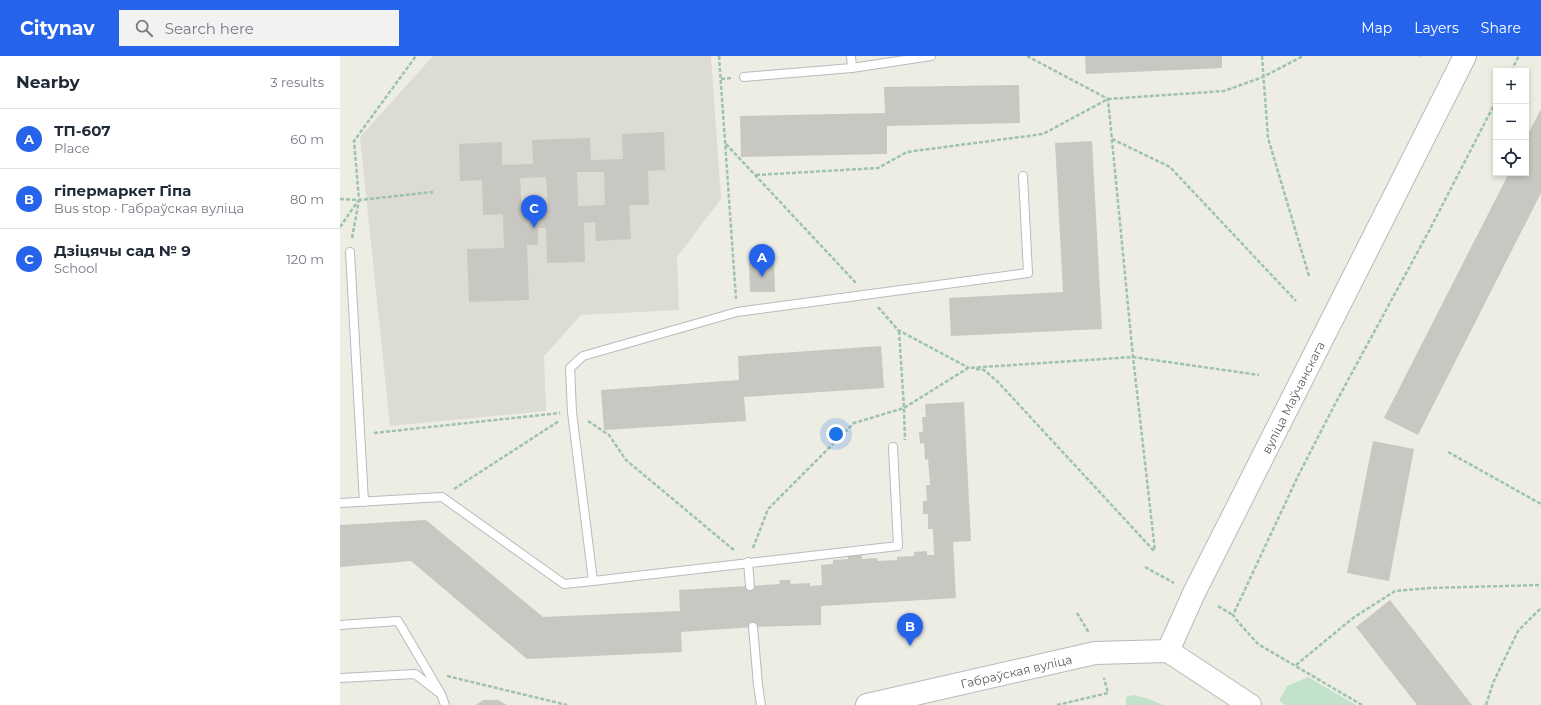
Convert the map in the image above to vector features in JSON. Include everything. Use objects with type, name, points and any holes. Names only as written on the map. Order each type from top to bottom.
[{"type":"main road","name":"вуліца Маўчанскага","points":[[1168,651],[1194,593],[1465,56]]},
{"type":"main road","name":"Габраўская вуліца","points":[[867,705],[1095,653],[1168,651]]},
{"type":"main road","points":[[1168,651],[1250,705]]},
{"type":"lane","points":[[851,56],[852,68]]},
{"type":"lane","points":[[744,77],[852,68],[931,56]]},
{"type":"lane","points":[[593,581],[572,412],[570,368],[583,356],[737,312],[1028,273],[1023,176]]},
{"type":"lane","points":[[350,252],[364,502]]},
{"type":"lane","points":[[340,503],[442,497],[564,584],[898,546],[894,447]]},
{"type":"lane","points":[[748,562],[750,586]]},
{"type":"lane","points":[[340,625],[398,621],[445,705]]},
{"type":"lane","points":[[753,627],[761,705]]},
{"type":"lane","points":[[340,678],[415,674],[440,694]]},
{"type":"path","points":[[350,252],[358,200],[354,140],[416,56]]},
{"type":"path","points":[[719,56],[737,312]]},
{"type":"path","points":[[1027,56],[1108,98]]},
{"type":"path","points":[[1262,56],[1268,138],[1309,276]]},
{"type":"path","points":[[755,175],[878,168],[906,152],[1043,134],[1108,98],[1224,91],[1263,77],[1303,56]]},
{"type":"path","points":[[1513,68],[1519,56]]},
{"type":"path","points":[[726,144],[867,294],[898,330],[968,368],[984,370],[998,382],[1155,552],[1133,358],[1108,98]]},
{"type":"path","points":[[1233,615],[1298,476],[1335,404],[1429,231],[1494,104]]},
{"type":"path","points":[[1112,139],[1170,167],[1296,301]]},
{"type":"path","points":[[340,199],[358,200],[433,192]]},
{"type":"path","points":[[340,226],[358,200]]},
{"type":"path","points":[[894,447],[905,442],[898,330]]},
{"type":"path","points":[[748,562],[768,509],[854,423],[904,408],[968,368],[1133,358],[1259,375]]},
{"type":"path","points":[[442,497],[572,412]]},
{"type":"path","points":[[1448,452],[1541,504]]},
{"type":"path","points":[[1145,567],[1174,582]]},
{"type":"path","points":[[1296,665],[1353,618],[1395,591],[1430,588],[1541,585]]},
{"type":"path","points":[[1218,606],[1233,615],[1258,644],[1362,705]]},
{"type":"path","points":[[1486,705],[1493,682],[1518,631],[1541,608]]},
{"type":"path","points":[[1076,613],[1090,634]]},
{"type":"path","points":[[427,671],[567,705]]},
{"type":"path","points":[[1057,705],[1108,693],[1104,678]]},
{"type":"shaded area","points":[[433,56],[711,56],[721,199],[677,257],[679,310],[581,315],[544,356],[546,411],[390,426],[360,137]]},
{"type":"green space","points":[[1308,677],[1356,705],[1286,705],[1279,701],[1287,686]]},
{"type":"green space","points":[[1133,695],[1146,698],[1163,705],[1126,705],[1126,697]]},
{"type":"building","points":[[1085,56],[1222,56],[1222,68],[1086,74]]},
{"type":"building","points":[[1019,85],[1020,123],[887,126],[887,154],[741,157],[740,116],[885,113],[884,87]]},
{"type":"building","points":[[1541,109],[1541,193],[1418,435],[1384,418],[1507,176],[1529,176],[1529,132]]},
{"type":"building","points":[[664,132],[665,170],[648,171],[649,205],[629,205],[631,239],[596,241],[595,222],[584,223],[585,262],[547,263],[546,228],[538,228],[538,245],[527,245],[529,300],[469,302],[467,249],[504,248],[503,214],[483,215],[482,180],[460,181],[459,144],[502,142],[502,165],[533,164],[532,140],[590,138],[591,160],[623,159],[622,134]],"holes":[[[577,172],[604,172],[605,205],[578,206]],[[546,177],[548,210],[522,212],[520,178]]]},
{"type":"building","points":[[1092,141],[1102,329],[951,336],[949,298],[1063,292],[1055,143]]},
{"type":"building","points":[[774,261],[775,292],[750,292],[749,262]]},
{"type":"building","points":[[881,346],[884,388],[744,397],[746,421],[604,430],[601,390],[739,380],[738,356]]},
{"type":"building","points":[[964,402],[971,541],[953,542],[956,598],[821,606],[821,625],[753,627],[681,632],[682,652],[527,659],[411,561],[340,567],[340,525],[426,520],[543,617],[680,611],[679,590],[780,584],[779,580],[790,580],[791,584],[810,583],[810,586],[822,585],[821,565],[833,564],[833,560],[848,559],[848,555],[862,555],[862,559],[877,558],[878,561],[897,560],[897,557],[914,556],[914,552],[927,551],[927,555],[934,555],[933,529],[928,529],[928,514],[923,514],[923,501],[927,501],[926,485],[930,485],[928,459],[925,460],[924,443],[920,444],[919,432],[923,432],[922,417],[926,417],[925,404]]},
{"type":"building","points":[[1373,441],[1414,449],[1389,581],[1347,573]]},
{"type":"building","points":[[1390,600],[1472,705],[1417,705],[1356,627]]},
{"type":"building","points":[[483,700],[498,700],[507,705],[476,705]]},
{"type":"place","name":"Дзіцячы сад № 9","points":[[534,228]]},
{"type":"place","name":"ТП-607","points":[[762,277]]},
{"type":"place","name":"гіпермаркет Гіпа","points":[[910,646]]}]
